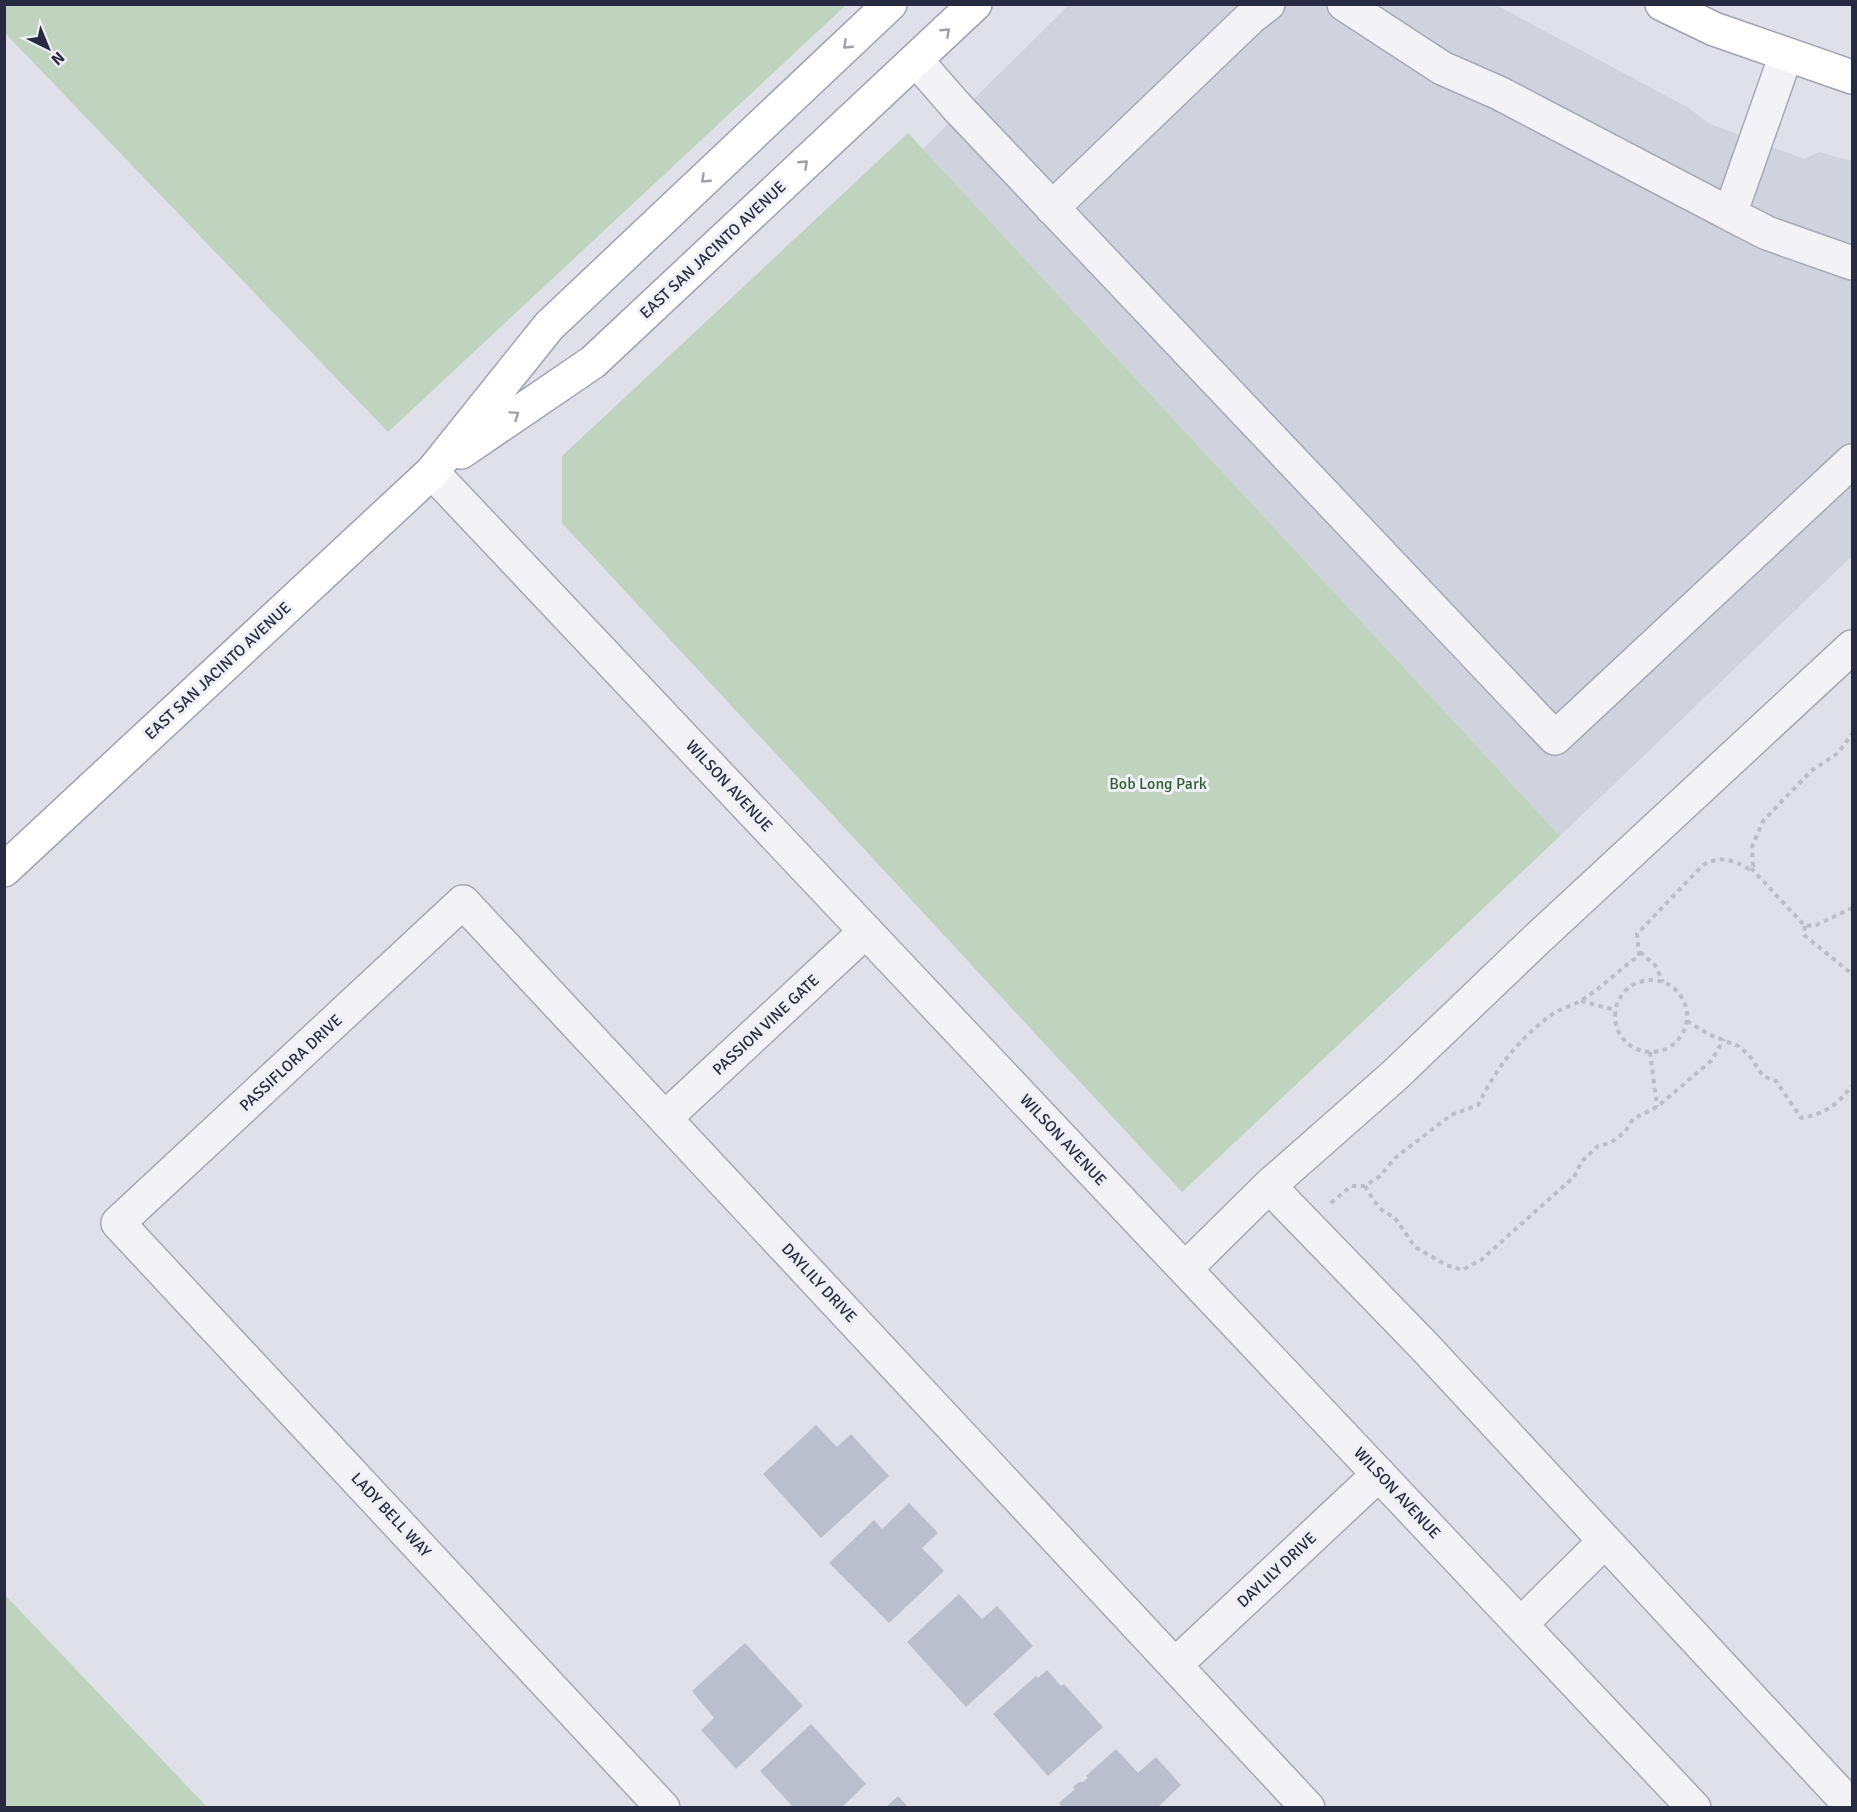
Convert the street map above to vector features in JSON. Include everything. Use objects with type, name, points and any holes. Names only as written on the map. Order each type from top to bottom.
[{"type":"main road","name":"EAST SAN JACINTO AVENUE","points":[[4,870],[432,472],[549,326],[890,4]]},
{"type":"main road","name":"EAST SAN JACINTO AVENUE","points":[[432,472],[593,362],[975,4]]},
{"type":"main road","points":[[1662,4],[1714,29],[1852,77]]},
{"type":"street","points":[[1052,208],[1250,18],[1268,4]]},
{"type":"street","points":[[1344,4],[1442,68],[1499,93],[1767,233],[1852,263]]},
{"type":"street","points":[[1730,214],[1786,55]]},
{"type":"street","points":[[916,60],[1052,208],[1555,738],[1852,461]]},
{"type":"street","name":"WILSON AVENUE","points":[[432,472],[1694,1808]]},
{"type":"street","points":[[1185,1269],[1269,1186],[1403,1067],[1562,915],[1852,647]]},
{"type":"street","name":"DAYLILY DRIVE","points":[[463,902],[1308,1808]]},
{"type":"street","name":"PASSIFLORA DRIVE","points":[[118,1223],[463,902]]},
{"type":"street","name":"PASSION VINE GATE","points":[[665,1118],[866,931]]},
{"type":"street","points":[[1269,1186],[1307,1222],[1852,1807]]},
{"type":"street","name":"LADY BELL WAY","points":[[118,1223],[663,1808]]},
{"type":"street","name":"DAYLILY DRIVE","points":[[1175,1665],[1379,1474]]},
{"type":"street","points":[[1521,1624],[1605,1541]]},
{"type":"path","points":[[1751,868],[1752,847],[1762,820],[1811,771],[1838,753],[1852,734]]},
{"type":"path","points":[[1307,1222],[1352,1186],[1365,1186],[1380,1176],[1414,1142],[1451,1115],[1478,1105],[1495,1071],[1514,1046],[1555,1012],[1581,1000],[1639,956],[1637,934],[1703,865],[1713,859],[1734,860],[1751,868],[1805,926],[1804,936],[1852,974]]},
{"type":"path","points":[[1805,926],[1816,925],[1852,908]]},
{"type":"path","points":[[1640,951],[1655,965],[1663,982]]},
{"type":"path","points":[[1647,980],[1663,982],[1680,992],[1686,1008],[1685,1029],[1676,1043],[1665,1050],[1650,1052],[1636,1049],[1626,1041],[1616,1024],[1615,1010],[1620,998],[1633,986],[1647,980]]},
{"type":"path","points":[[1581,1000],[1615,1010]]},
{"type":"path","points":[[1687,1021],[1738,1046],[1749,1055],[1763,1076],[1776,1081],[1801,1118],[1819,1115],[1838,1104],[1852,1086]]},
{"type":"path","points":[[1365,1186],[1382,1210],[1395,1218],[1406,1231],[1415,1247],[1446,1265],[1462,1270],[1481,1260],[1574,1177],[1582,1161],[1598,1146],[1610,1143],[1625,1132],[1633,1119],[1657,1107],[1711,1062],[1724,1039]]},
{"type":"path","points":[[1650,1052],[1657,1107]]},
{"type":"shaded area","points":[[1494,4],[1689,108],[1710,124],[1804,159],[1819,152],[1852,161],[1852,556],[1560,836],[923,149],[1069,5]]},
{"type":"green space","points":[[5,4],[846,5],[388,432],[5,33]]},
{"type":"green space","name":"Bob Long Park","points":[[908,133],[1560,836],[1182,1192],[562,523],[562,456]]},
{"type":"green space","points":[[5,1595],[207,1807],[5,1807]]},
{"type":"building","points":[[816,1425],[837,1447],[851,1434],[889,1476],[821,1538],[763,1474]]},
{"type":"building","points":[[909,1503],[938,1533],[922,1548],[944,1571],[889,1623],[829,1563],[874,1520],[882,1529]]},
{"type":"building","points":[[959,1594],[982,1619],[997,1606],[1033,1646],[966,1707],[907,1642]]},
{"type":"building","points":[[745,1643],[803,1706],[736,1769],[701,1730],[714,1718],[692,1691]]},
{"type":"building","points":[[1047,1670],[1061,1686],[1064,1684],[1103,1727],[1048,1776],[993,1714],[1036,1676],[1038,1678]]},
{"type":"building","points":[[811,1724],[866,1784],[841,1808],[794,1808],[760,1771]]},
{"type":"building","points":[[1116,1749],[1138,1773],[1156,1757],[1181,1785],[1157,1808],[1063,1808],[1059,1803],[1075,1789],[1073,1787],[1088,1778],[1086,1776]]},
{"type":"building","points":[[898,1796],[909,1808],[885,1808]]}]
